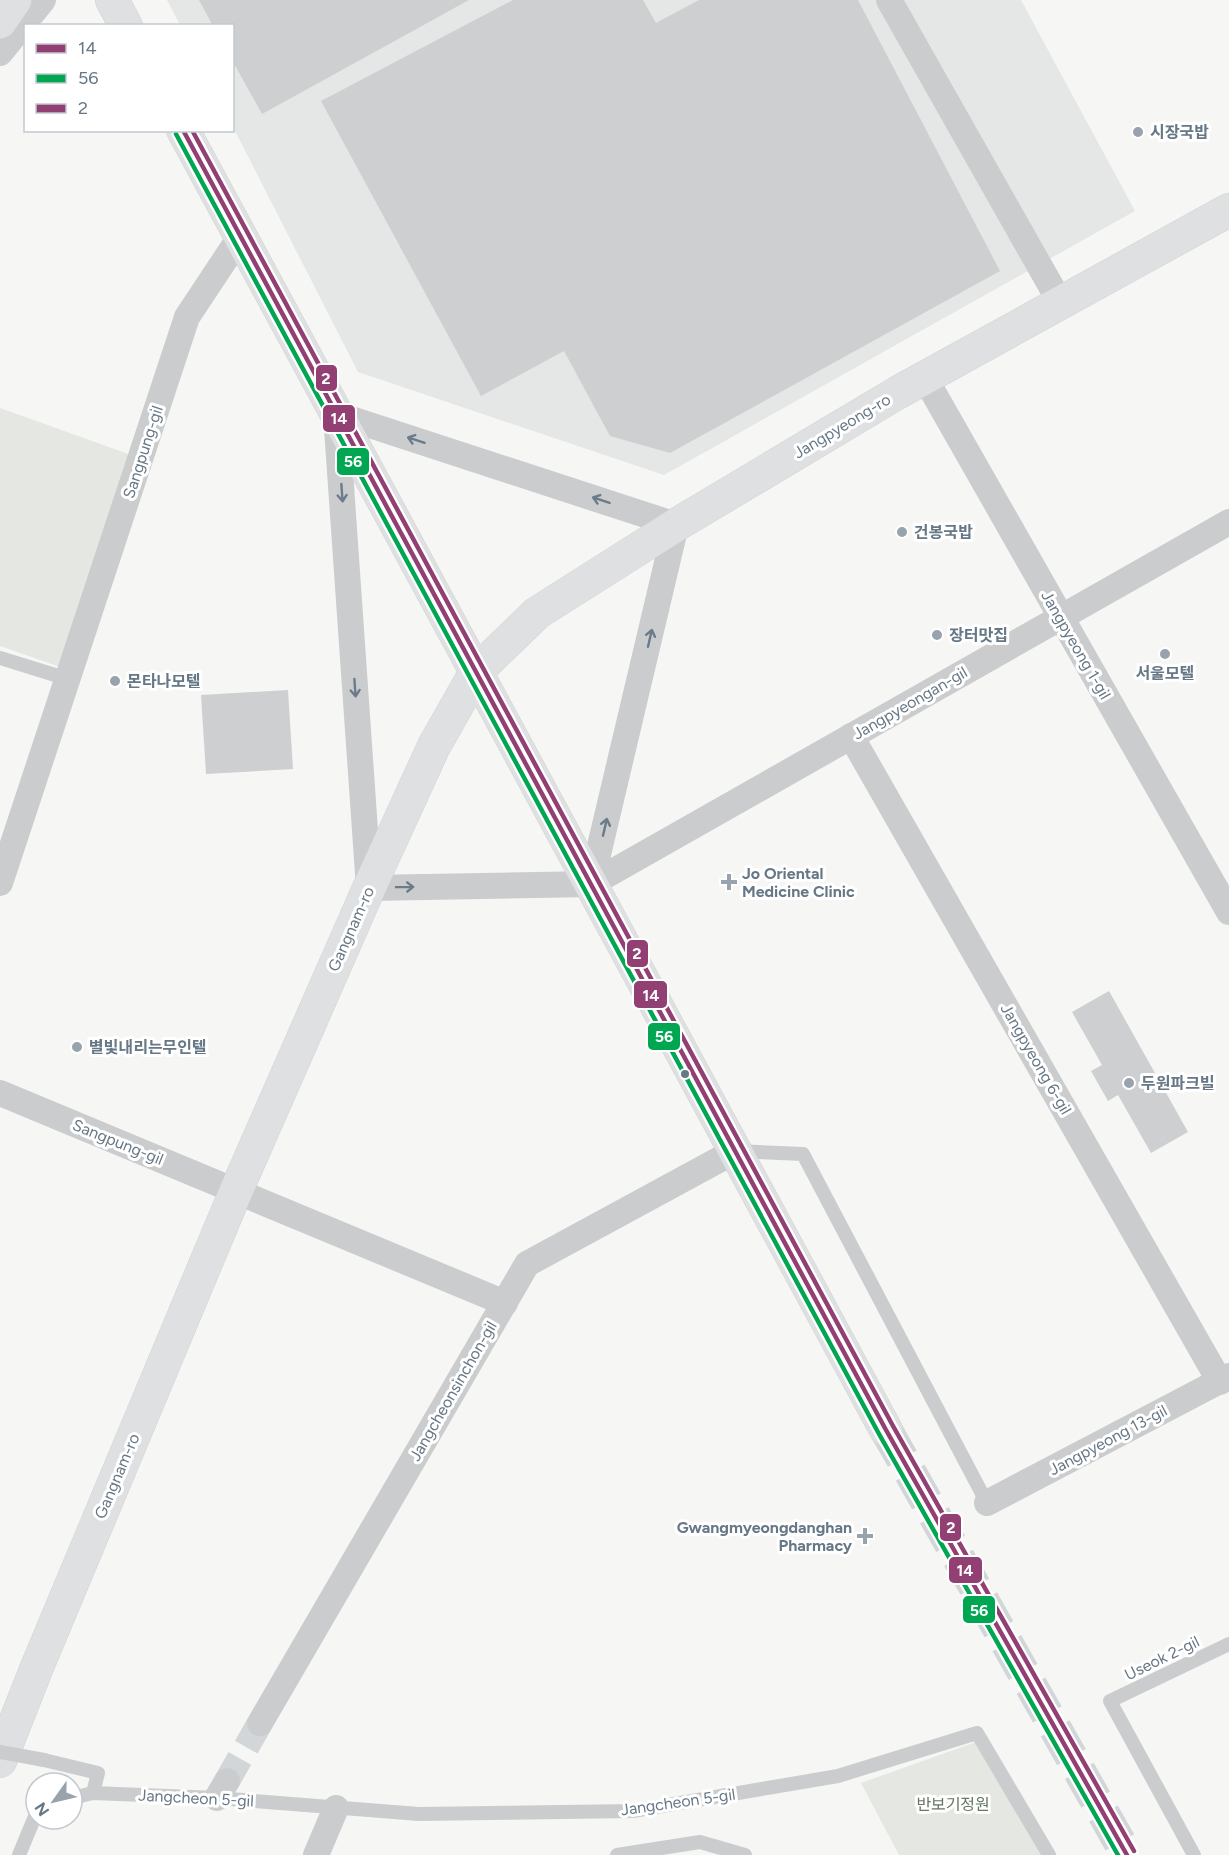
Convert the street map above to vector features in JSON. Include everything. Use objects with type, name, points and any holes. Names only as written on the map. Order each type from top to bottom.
[{"type":"main road","points":[[0,22],[15,0]]},
{"type":"main road","points":[[112,0],[125,24]]},
{"type":"main road","points":[[184,132],[886,1430]]},
{"type":"main road","name":"Jangpyeong-ro","points":[[476,672],[537,613],[676,525],[925,378],[1229,210]]},
{"type":"main road","name":"Gangnam-ro","points":[[0,1761],[236,1191],[434,746],[476,672]]},
{"type":"street","points":[[24,24],[44,0]]},
{"type":"street","points":[[890,0],[1060,302]]},
{"type":"street","points":[[0,53],[24,24]]},
{"type":"street","name":"Sangpung-gil","points":[[0,883],[187,317],[240,237]]},
{"type":"street","name":"Jangpyeong 1-gil","points":[[925,378],[1229,912]]},
{"type":"street","points":[[336,414],[676,525],[591,884],[369,888],[336,414]]},
{"type":"street","name":"Jangpyeongan-gil","points":[[591,884],[1229,522]]},
{"type":"street","name":"Jangpyeong 6-gil","points":[[852,736],[1224,1379]]},
{"type":"street","name":"Sangpung-gil","points":[[0,1093],[236,1191]]},
{"type":"street","name":"Jangcheonsinchon-gil","points":[[260,1723],[527,1264],[735,1151]]},
{"type":"street","points":[[236,1191],[505,1303]]},
{"type":"street","name":"Jangpyeong 13-gil","points":[[987,1503],[1224,1379]]},
{"type":"street","points":[[316,1855],[336,1808]]},
{"type":"lane","points":[[0,658],[68,679]]},
{"type":"lane","points":[[735,1151],[803,1154],[987,1503]]},
{"type":"lane","name":"Useok 2-gil","points":[[1194,1855],[1110,1701],[1229,1644]]},
{"type":"lane","name":"Jangcheon 5-gil","points":[[84,1795],[93,1793],[222,1790],[336,1808],[420,1814],[633,1811],[838,1776],[977,1733],[1049,1855]]},
{"type":"lane","points":[[0,1752],[98,1773],[93,1793]]},
{"type":"lane","points":[[19,1855],[29,1831]]},
{"type":"lane","points":[[617,1855],[700,1842],[745,1855]]},
{"type":"shaded area","points":[[167,0],[1021,0],[1135,211],[664,475],[358,372],[234,129],[234,24],[179,24]]},
{"type":"green space","points":[[0,408],[134,456],[60,667],[0,646]]},
{"type":"green space","name":"반보기정원","points":[[976,1742],[1041,1855],[899,1855],[861,1783]]},
{"type":"building","points":[[199,0],[469,0],[262,114],[234,64],[234,24],[212,24]]},
{"type":"building","points":[[513,0],[643,0],[656,23],[699,0],[858,0],[1000,271],[670,453],[610,436],[564,351],[481,396],[321,101]]},
{"type":"building","points":[[288,690],[293,769],[206,774],[201,695]]},
{"type":"building","name":"두원파크빌","points":[[1109,991],[1188,1132],[1151,1153],[1118,1095],[1108,1101],[1091,1071],[1102,1065],[1072,1012]]},
{"type":"tunnel","points":[[886,1430],[1127,1855]]},
{"type":"tunnel","points":[[227,1781],[260,1723]]},
{"type":"transit line","name":"14","points":[[184,132],[886,1430],[1127,1855]]},
{"type":"transit line","name":"2","points":[[193,132],[893,1426],[1134,1851]]},
{"type":"transit line","name":"56","points":[[176,134],[879,1434],[1118,1855]]},
{"type":"place","name":"시장국밥","points":[[1138,132]]},
{"type":"place","name":"건봉국밥","points":[[902,532]]},
{"type":"place","name":"장터맛집","points":[[937,635]]},
{"type":"place","name":"서울모텔","points":[[1165,654]]},
{"type":"place","name":"몬타나모텔","points":[[115,681]]},
{"type":"place","name":"Jo Oriental Medicine Clinic","points":[[729,882]]},
{"type":"place","name":"별빛내리는무인텔","points":[[77,1047]]},
{"type":"place","name":"두원파크빌","points":[[1129,1083]]},
{"type":"place","name":"Gwangmyeongdanghan Pharmacy","points":[[865,1536]]}]
